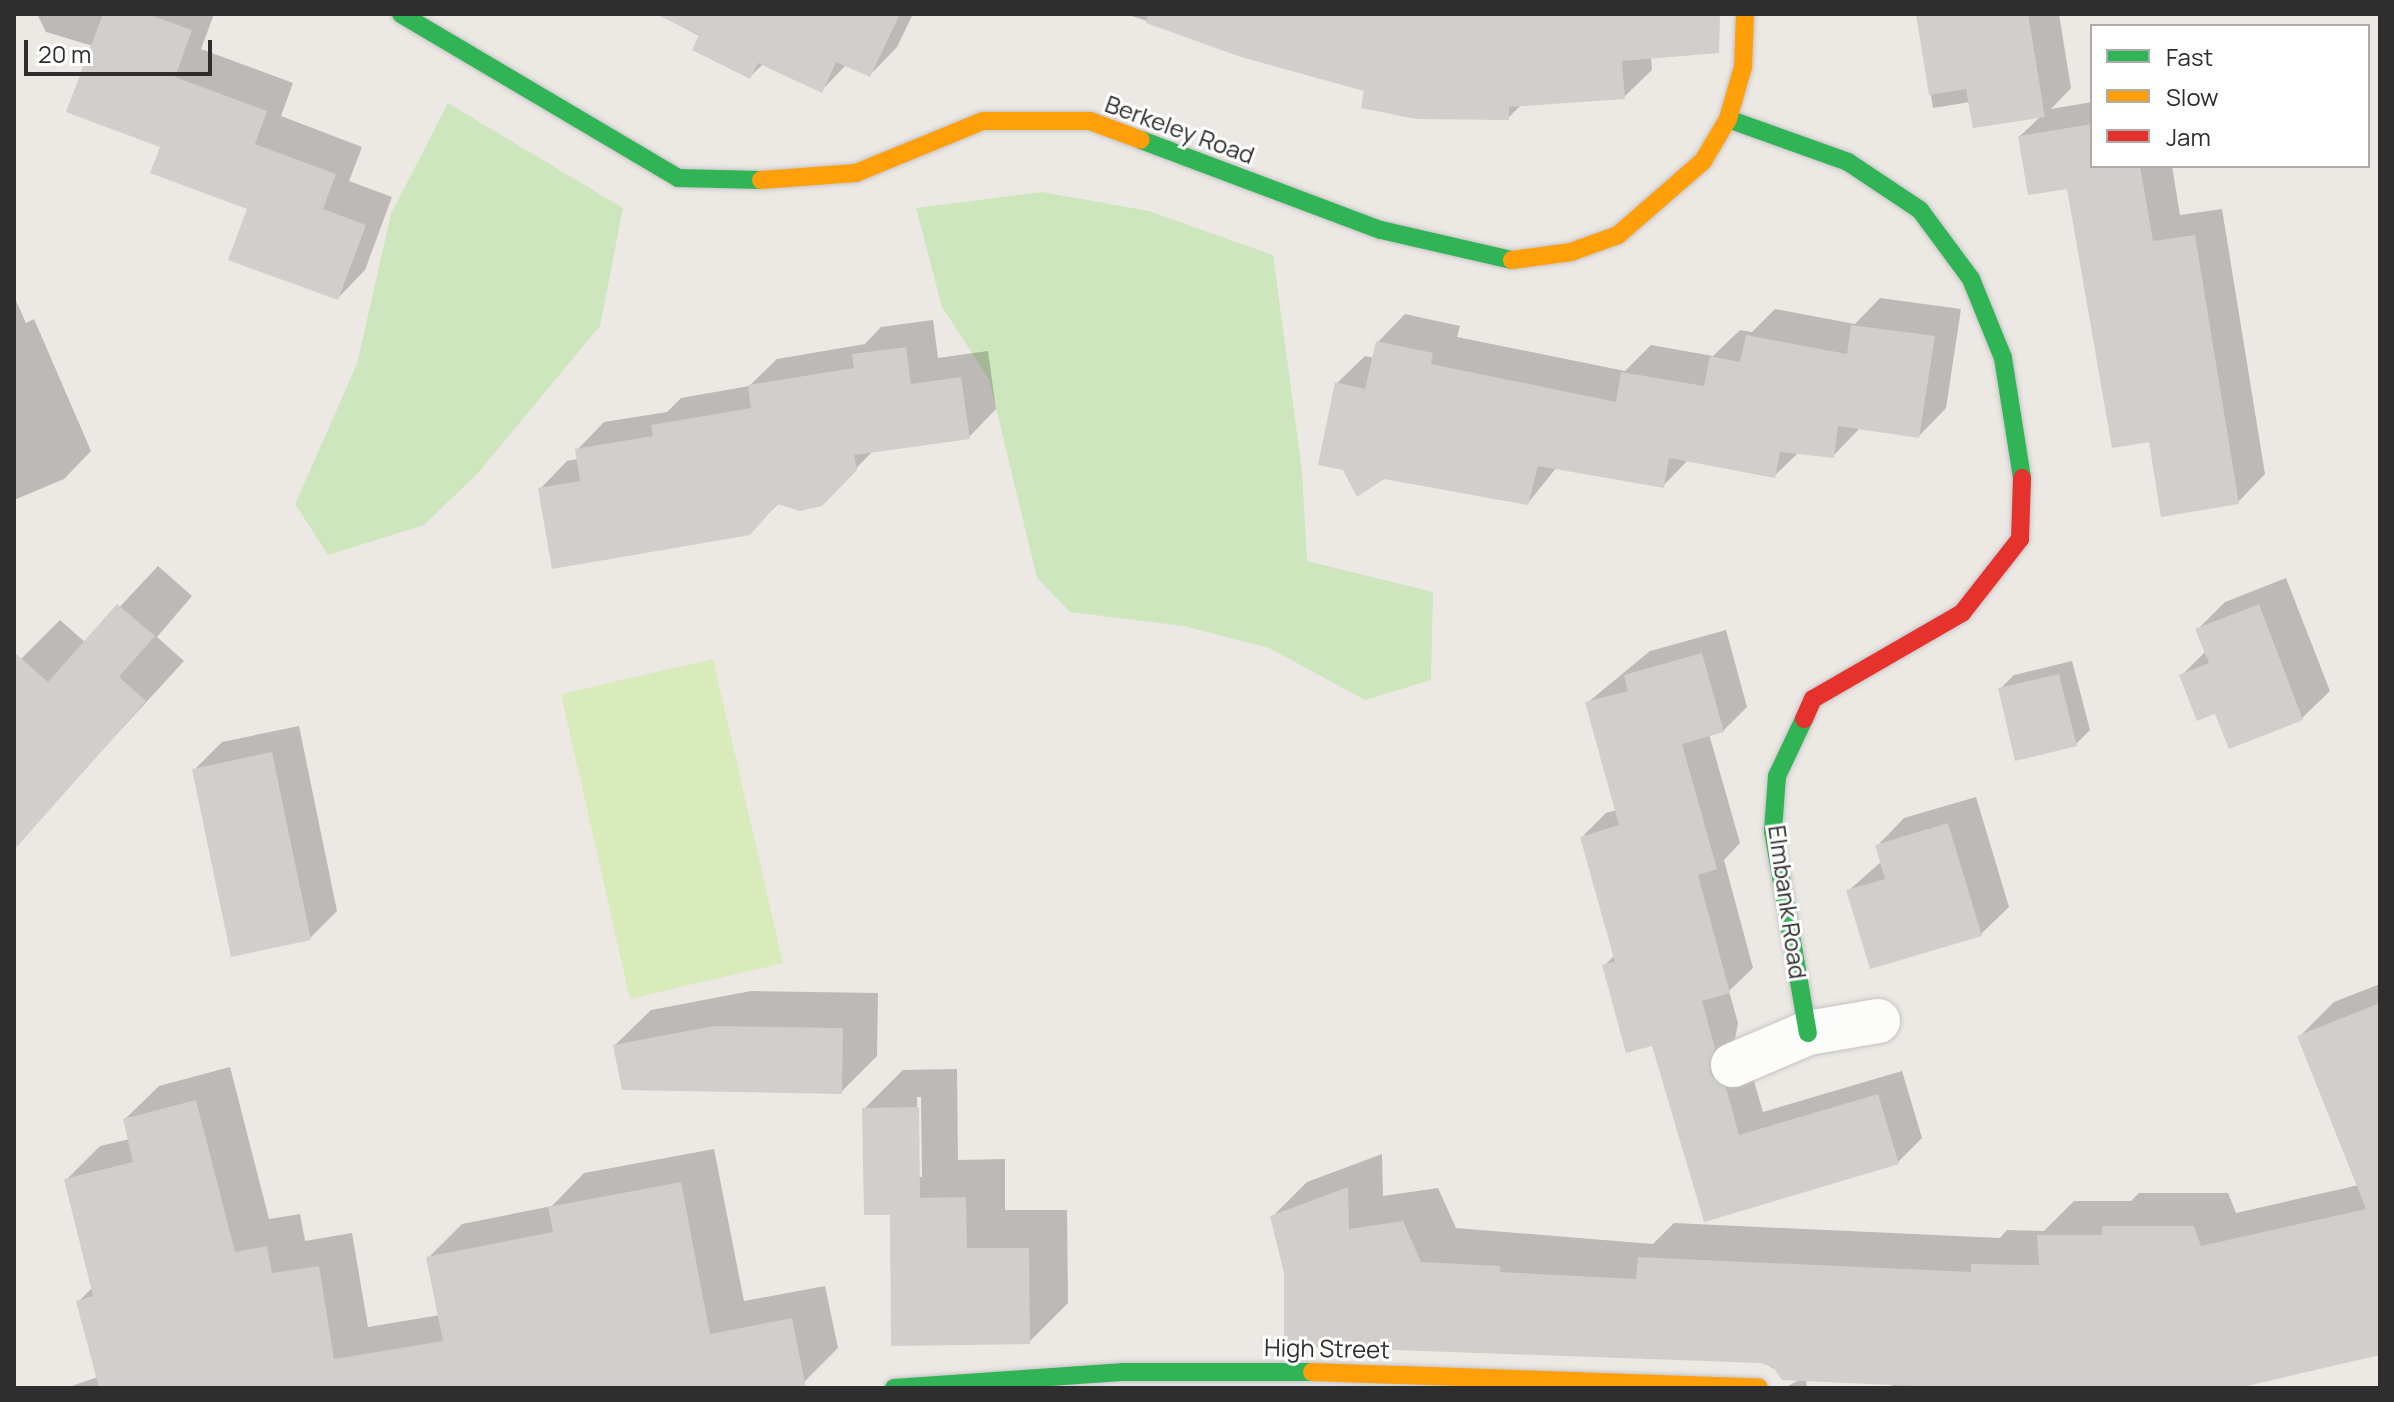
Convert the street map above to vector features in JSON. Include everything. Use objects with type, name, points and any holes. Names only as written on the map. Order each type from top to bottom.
[{"type":"street","name":"Berkeley Road","points":[[401,14],[443,27],[678,178],[788,181],[856,173],[983,121],[1090,121],[1381,230],[1513,260],[1571,252],[1618,235],[1703,161],[1728,119],[1743,67],[1745,14]]},
{"type":"street","name":"Elmbank Road","points":[[1728,119],[1848,162],[1920,210],[1971,279],[1997,345],[2022,469],[2020,539],[1962,613],[1813,699],[1777,776],[1773,831],[1808,1033]]},
{"type":"street","points":[[1733,1065],[1808,1033],[1878,1021]]},
{"type":"street","name":"High Street","points":[[894,1388],[1124,1372],[1245,1370],[1759,1388]]},
{"type":"green space","points":[[448,103],[623,208],[600,326],[478,473],[424,525],[328,555],[295,504],[357,364],[391,214]]},
{"type":"green space","points":[[1042,192],[1149,211],[1273,255],[1302,470],[1307,561],[1433,592],[1431,680],[1365,700],[1269,648],[1184,626],[1070,612],[1037,578],[989,379],[942,307],[916,208]]},
{"type":"green space","points":[[713,659],[783,963],[630,999],[561,694]]},
{"type":"building","points":[[103,14],[147,14],[192,30],[175,77],[267,111],[255,144],[336,174],[323,209],[366,225],[338,300],[228,260],[247,209],[150,173],[160,147],[66,112]]},
{"type":"building","points":[[656,14],[900,14],[870,77],[836,62],[822,93],[758,63],[750,79],[692,50],[699,35]]},
{"type":"building","points":[[1148,14],[1720,14],[1719,53],[1622,61],[1625,99],[1509,107],[1509,120],[1416,119],[1361,108],[1364,91],[1241,57],[1146,23]]},
{"type":"building","points":[[1916,14],[2028,14],[2045,117],[1973,128],[1966,89],[1929,95]]},
{"type":"building","points":[[2090,124],[2090,168],[2140,168],[2153,241],[2195,235],[2239,504],[2161,517],[2149,442],[2112,448],[2067,189],[2028,195],[2018,136]]},
{"type":"building","points":[[1851,325],[1935,336],[1919,438],[1838,426],[1834,458],[1780,452],[1775,478],[1669,458],[1664,488],[1538,466],[1528,505],[1384,479],[1357,497],[1343,470],[1318,465],[1335,382],[1365,389],[1376,341],[1433,353],[1431,364],[1616,402],[1621,372],[1704,386],[1710,356],[1740,362],[1746,335],[1847,354]]},
{"type":"building","points":[[906,347],[911,384],[961,377],[970,439],[854,455],[857,470],[822,506],[800,511],[777,504],[750,535],[552,569],[538,488],[580,481],[575,449],[653,436],[651,425],[751,408],[748,385],[854,368],[852,354]]},
{"type":"building","points":[[117,604],[155,636],[119,677],[146,701],[14,850],[14,652],[48,682]]},
{"type":"building","points":[[2259,604],[2303,720],[2229,749],[2215,714],[2197,721],[2179,675],[2209,663],[2195,629]]},
{"type":"building","points":[[1702,653],[1724,732],[1682,744],[1717,869],[1698,875],[1730,993],[1702,1001],[1715,1048],[1710,1074],[1726,1088],[1739,1135],[1878,1094],[1899,1164],[1704,1222],[1652,1046],[1626,1053],[1602,965],[1615,962],[1580,837],[1619,825],[1585,702],[1628,691],[1624,675]]},
{"type":"building","points":[[2059,674],[2077,746],[2015,761],[1998,688]]},
{"type":"building","points":[[272,752],[311,940],[231,957],[192,769]]},
{"type":"building","points":[[1948,823],[1982,936],[1870,969],[1846,890],[1885,879],[1875,845]]},
{"type":"building","points":[[2380,1003],[2380,1355],[2238,1388],[1960,1388],[1782,1380],[1773,1367],[1760,1363],[1284,1346],[1284,1273],[1270,1216],[1348,1187],[1349,1229],[1403,1221],[1421,1262],[1500,1266],[1500,1272],[1636,1279],[1638,1257],[1971,1272],[1971,1264],[2039,1265],[2037,1235],[2102,1235],[2102,1226],[2194,1226],[2201,1246],[2366,1209],[2297,1036]]},
{"type":"building","points":[[714,1026],[843,1028],[842,1094],[622,1090],[613,1045]]},
{"type":"building","points":[[196,1100],[235,1252],[267,1246],[272,1273],[319,1266],[334,1359],[443,1341],[426,1257],[553,1232],[548,1207],[681,1182],[710,1334],[792,1318],[806,1388],[99,1388],[76,1301],[93,1296],[64,1179],[133,1162],[123,1119]]},
{"type":"building","points":[[919,1107],[920,1198],[966,1197],[967,1248],[1029,1248],[1030,1344],[891,1346],[890,1215],[864,1215],[862,1108]]},
{"type":"traffic: fast","points":[[401,14],[678,178],[761,180]]},
{"type":"traffic: fast","points":[[1728,119],[1848,162],[1920,210],[1971,279],[2003,358],[2022,478]]},
{"type":"traffic: fast","points":[[1141,140],[1381,230],[1512,260]]},
{"type":"traffic: fast","points":[[1804,719],[1777,776],[1773,831],[1808,1033]]},
{"type":"traffic: fast","points":[[894,1388],[1124,1372],[1312,1372]]},
{"type":"traffic: slow","points":[[1512,260],[1571,252],[1618,235],[1703,161],[1728,119],[1743,67],[1745,14]]},
{"type":"traffic: slow","points":[[761,180],[856,173],[983,121],[1090,121],[1141,140]]},
{"type":"traffic: slow","points":[[1312,1372],[1759,1388]]},
{"type":"traffic: jam","points":[[1804,719],[1813,699],[1962,613],[2020,539],[2022,478]]}]
